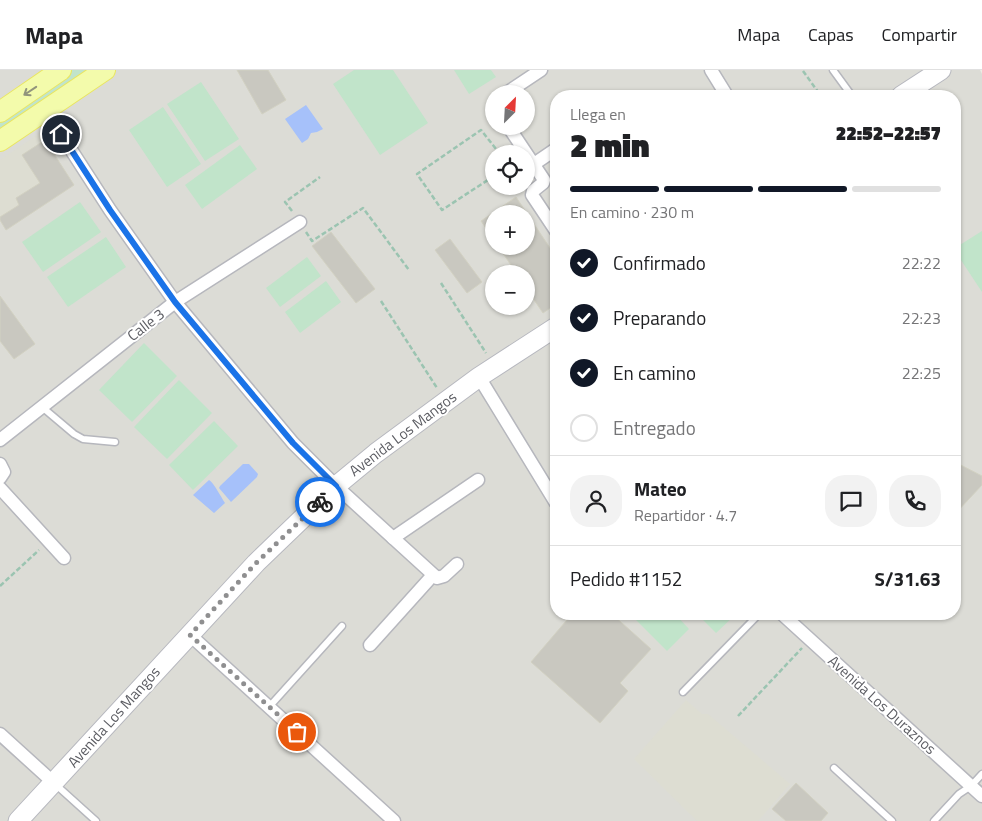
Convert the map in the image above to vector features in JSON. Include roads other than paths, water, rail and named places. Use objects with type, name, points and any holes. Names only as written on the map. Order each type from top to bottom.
[{"type":"main road","points":[[0,112],[61,70]]},
{"type":"main road","points":[[0,141],[105,70]]},
{"type":"street","points":[[518,85],[541,70]]},
{"type":"street","points":[[711,70],[723,90]]},
{"type":"street","points":[[910,90],[941,70]]},
{"type":"street","points":[[46,111],[110,210],[175,302],[293,443],[336,486],[437,578],[444,576],[457,564]]},
{"type":"street","points":[[535,163],[550,154]]},
{"type":"street","points":[[535,166],[544,180],[543,184],[535,190]]},
{"type":"street","points":[[532,195],[550,221]]},
{"type":"street","name":"Calle 3","points":[[0,440],[175,302],[300,222]]},
{"type":"street","name":"Avenida Los Mangos","points":[[18,821],[256,563],[336,486],[376,453],[479,377],[550,333]]},
{"type":"street","points":[[479,377],[550,493]]},
{"type":"street","points":[[0,464],[4,472],[0,478]]},
{"type":"street","points":[[393,538],[478,480]]},
{"type":"street","points":[[0,488],[64,558]]},
{"type":"street","points":[[370,645],[433,575]]},
{"type":"street","name":"Avenida Los Duraznos","points":[[789,620],[982,796]]},
{"type":"street","points":[[190,635],[394,821]]},
{"type":"street","points":[[0,734],[54,783]]},
{"type":"lane","points":[[833,70],[848,90]]},
{"type":"lane","points":[[42,407],[74,434],[83,438],[115,442]]},
{"type":"lane","points":[[683,692],[753,620]]},
{"type":"lane","points":[[269,707],[342,626]]},
{"type":"lane","points":[[834,768],[892,821]]},
{"type":"lane","points":[[934,821],[959,794],[971,786],[982,774]]},
{"type":"lane","points":[[54,783],[96,821]]},
{"type":"water","points":[[306,105],[323,129],[311,133],[308,139],[302,143],[285,119]]},
{"type":"water","points":[[243,464],[249,464],[258,474],[231,502],[219,488]]},
{"type":"water","points":[[209,480],[225,503],[214,513],[193,495]]}]
